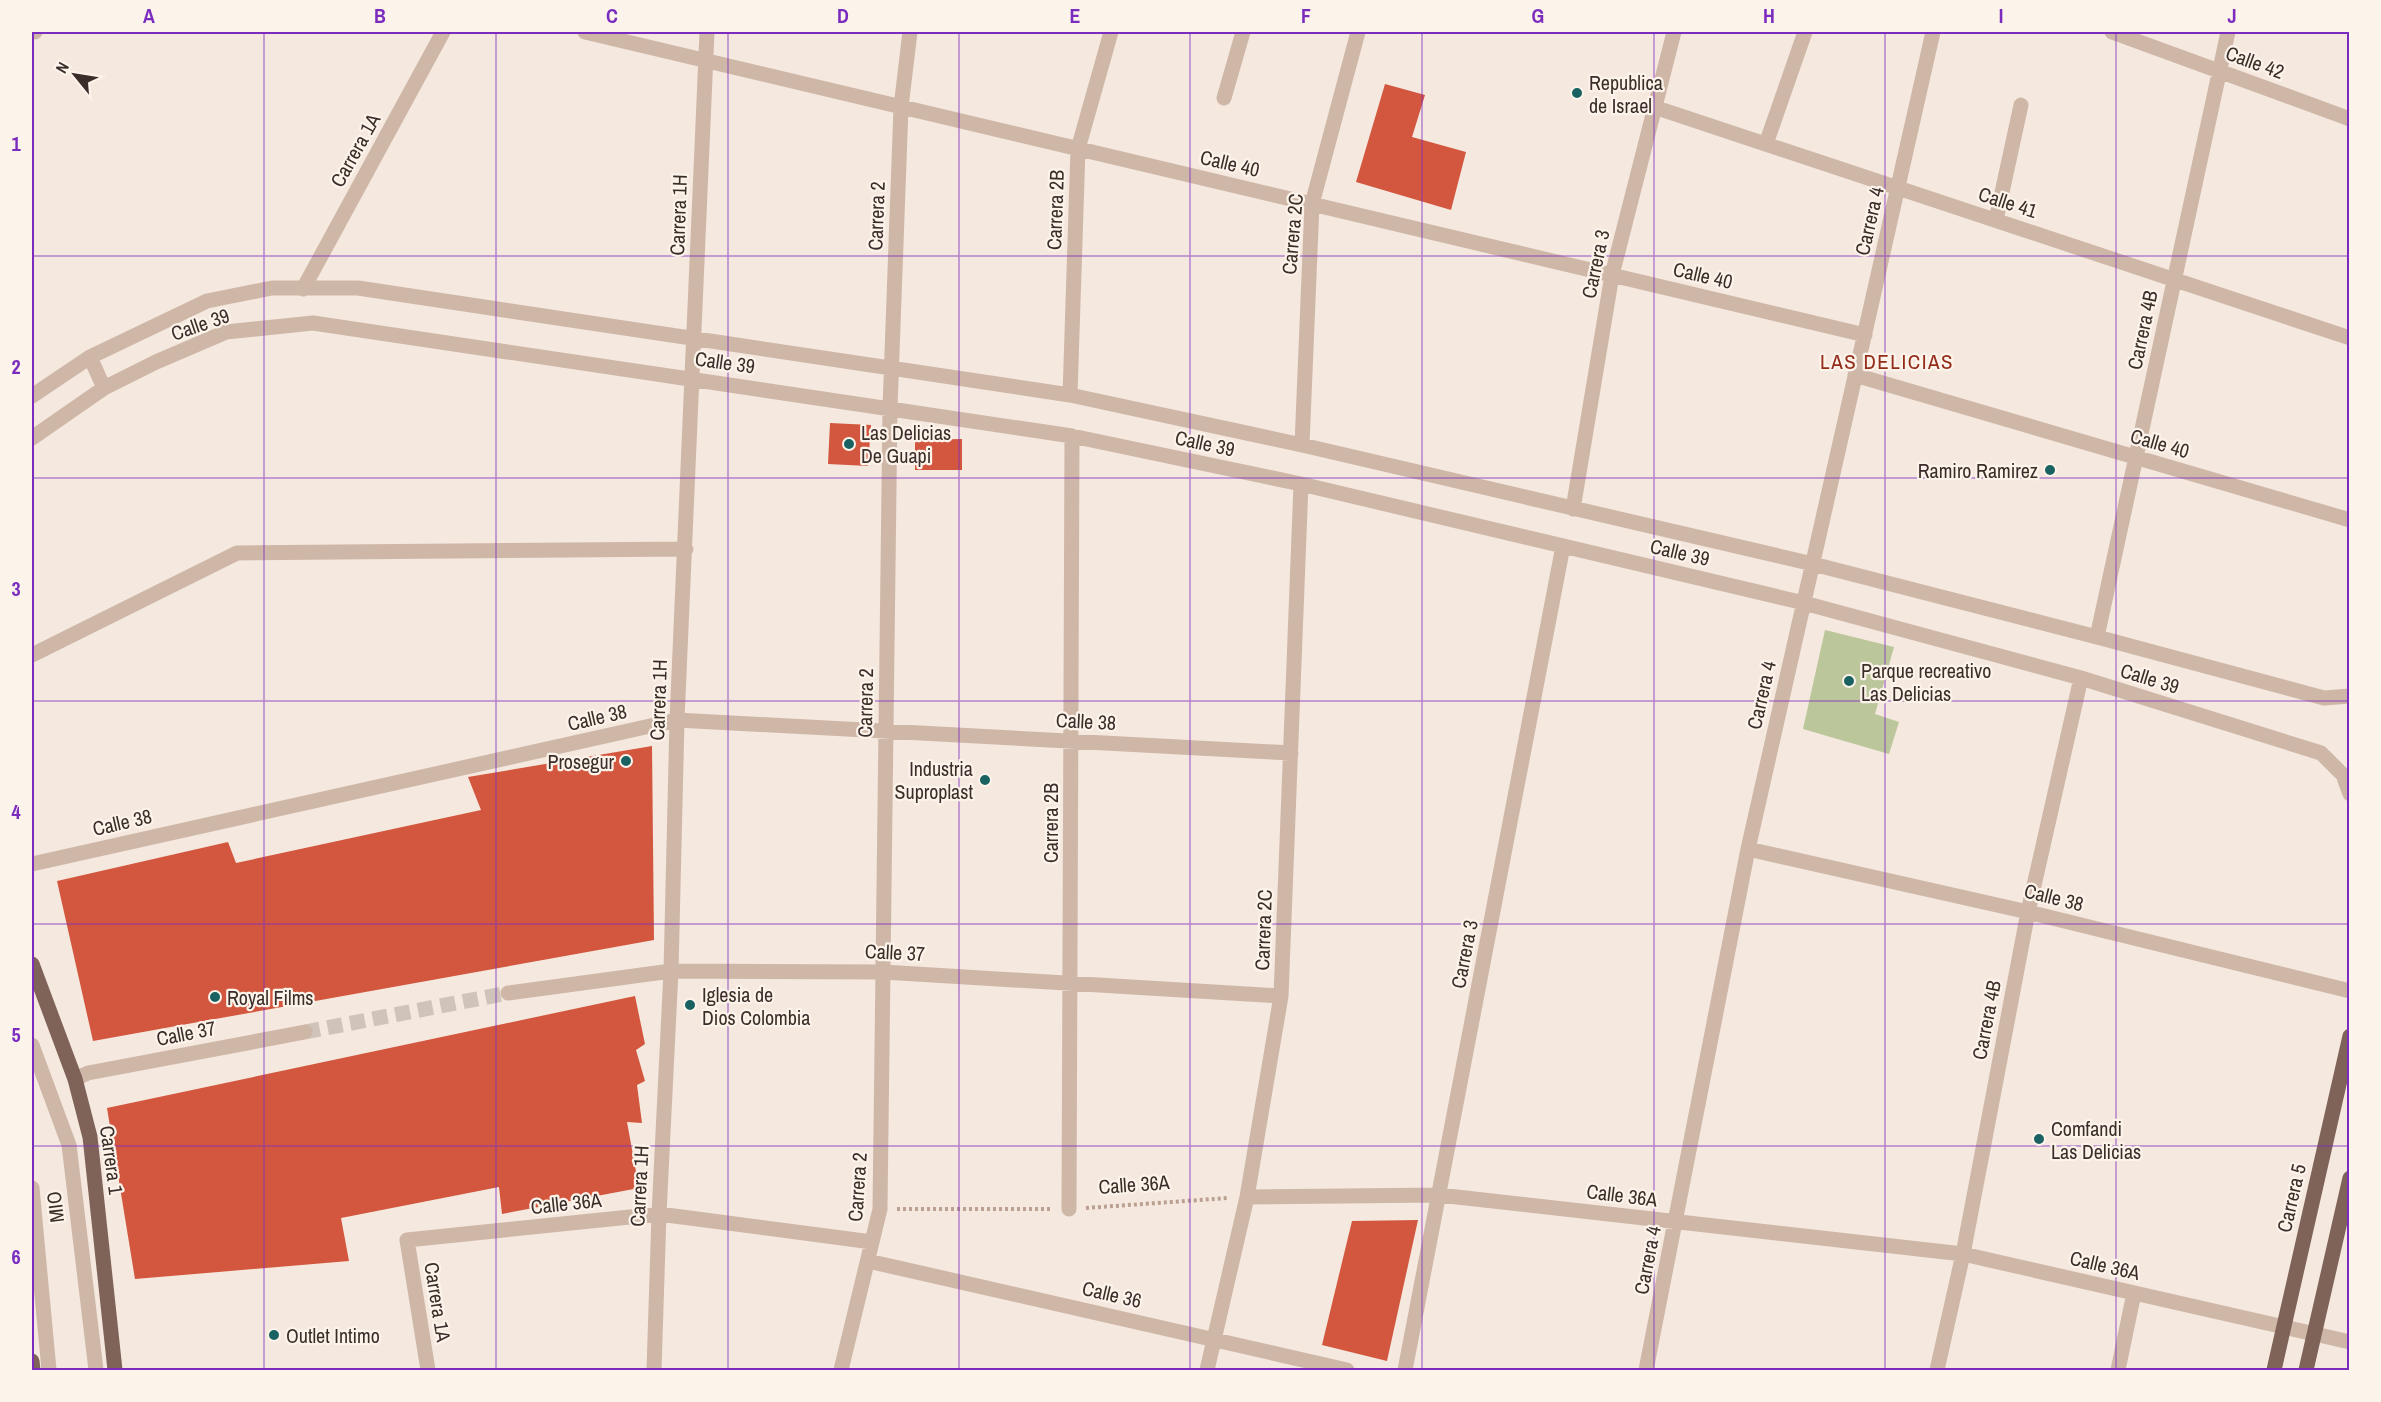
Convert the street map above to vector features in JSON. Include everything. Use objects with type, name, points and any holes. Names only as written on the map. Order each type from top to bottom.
[{"type":"main road","name":"Carrera 1","points":[[32,964],[75,1079],[90,1137],[115,1371]]},
{"type":"main road","name":"Carrera 5","points":[[2274,1371],[2349,1036]]},
{"type":"main road","points":[[2306,1371],[2349,1178]]},
{"type":"main road","points":[[32,1361],[33,1371]]},
{"type":"street","name":"Carrera 1A","points":[[303,289],[443,32]]},
{"type":"street","name":"Calle 40","points":[[585,32],[1865,334]]},
{"type":"street","name":"Carrera 1H","points":[[654,1371],[671,971],[677,720],[707,32]]},
{"type":"street","name":"Carrera 2","points":[[841,1371],[880,1209],[890,408],[901,107],[910,32]]},
{"type":"street","name":"Carrera 2B","points":[[1070,395],[1078,149],[1111,32]]},
{"type":"street","points":[[1224,98],[1243,32]]},
{"type":"street","name":"Carrera 2C","points":[[1302,445],[1312,204],[1358,32]]},
{"type":"street","name":"Carrera 3","points":[[1574,509],[1612,275],[1674,32]]},
{"type":"street","points":[[1766,144],[1805,32]]},
{"type":"street","name":"Carrera 4","points":[[1646,1371],[1748,849],[1934,32]]},
{"type":"street","name":"Calle 42","points":[[2112,32],[2349,119]]},
{"type":"street","name":"Carrera 4B","points":[[2097,637],[2228,32]]},
{"type":"street","points":[[1996,220],[2021,105]]},
{"type":"street","name":"Calle 41","points":[[1654,107],[2349,338]]},
{"type":"street","name":"Calle 39","points":[[32,396],[90,357],[207,301],[272,288],[358,288],[1070,395],[1302,445],[1813,564],[2324,698],[2349,696]]},
{"type":"street","name":"Calle 39","points":[[32,438],[105,388],[226,332],[314,323],[890,408],[1072,436],[1301,484],[1804,603],[2081,678],[2321,753],[2343,775],[2349,794]]},
{"type":"street","points":[[90,357],[105,388]]},
{"type":"street","name":"Calle 40","points":[[1856,375],[2349,520]]},
{"type":"street","name":"Carrera 2B","points":[[1069,1209],[1072,436]]},
{"type":"street","name":"Carrera 2C","points":[[1207,1371],[1247,1197],[1281,996],[1301,484]]},
{"type":"street","name":"Carrera 3","points":[[1405,1371],[1563,546]]},
{"type":"street","points":[[32,655],[237,553],[686,549]]},
{"type":"street","name":"Carrera 4B","points":[[1936,1371],[1963,1254],[2028,912],[2081,678]]},
{"type":"street","name":"Calle 38","points":[[32,864],[677,720],[1290,753]]},
{"type":"street","name":"Calle 38","points":[[1748,849],[2028,912],[2349,991]]},
{"type":"street","name":"Calle 37","points":[[508,993],[671,971],[883,972],[1281,996]]},
{"type":"street","name":"Calle 37","points":[[75,1079],[88,1073],[305,1032]]},
{"type":"street","name":"MIO","points":[[32,1046],[69,1145],[96,1371]]},
{"type":"street","name":"MIO","points":[[32,1188],[49,1371]]},
{"type":"street","name":"Calle 36A","points":[[1247,1197],[1439,1195],[1963,1254],[2349,1342]]},
{"type":"street","name":"Calle 36A","points":[[407,1240],[659,1214],[872,1242]]},
{"type":"street","name":"Carrera 1A","points":[[407,1240],[428,1371]]},
{"type":"street","name":"Calle 36","points":[[868,1261],[1347,1371]]},
{"type":"street","points":[[2118,1371],[2134,1293]]},
{"type":"path","name":"Calle 36A","points":[[880,1209],[1069,1209],[1247,1197]]},
{"type":"green space","name":"Parque recreativo Las Delicias","points":[[1825,630],[1894,647],[1875,714],[1899,722],[1889,754],[1803,729]]},
{"type":"building","points":[[1385,84],[1425,95],[1412,137],[1466,152],[1451,210],[1356,182]]},
{"type":"building","name":"Las Delicias De Guapi","points":[[830,423],[871,425],[868,466],[828,464]]},
{"type":"building","points":[[962,439],[962,470],[915,470],[915,440]]},
{"type":"building","points":[[652,746],[654,940],[93,1041],[57,881],[228,842],[236,863],[481,810],[468,777]]},
{"type":"building","points":[[635,996],[645,1044],[636,1050],[645,1081],[637,1085],[642,1123],[627,1122],[639,1188],[502,1214],[499,1187],[341,1218],[349,1261],[135,1279],[107,1108]]},
{"type":"building","points":[[1418,1220],[1387,1361],[1322,1345],[1352,1221]]},
{"type":"tunnel","points":[[305,1032],[508,993]]},
{"type":"place","name":"Republica de Israel","points":[[1577,93]]},
{"type":"place","name":"Las Delicias De Guapi","points":[[849,444]]},
{"type":"place","name":"Ramiro Ramirez","points":[[2050,470]]},
{"type":"place","name":"Parque recreativo Las Delicias","points":[[1849,681]]},
{"type":"place","name":"Prosegur","points":[[626,761]]},
{"type":"place","name":"Industria Suproplast","points":[[985,780]]},
{"type":"place","name":"Royal Films","points":[[215,997]]},
{"type":"place","name":"Iglesia de Dios Colombia","points":[[690,1005]]},
{"type":"place","name":"Comfandi Las Delicias","points":[[2039,1139]]},
{"type":"place","name":"Outlet Intimo","points":[[274,1335]]},
{"type":"district","name":"LAS DELICIAS","points":[[1887,361]]}]
